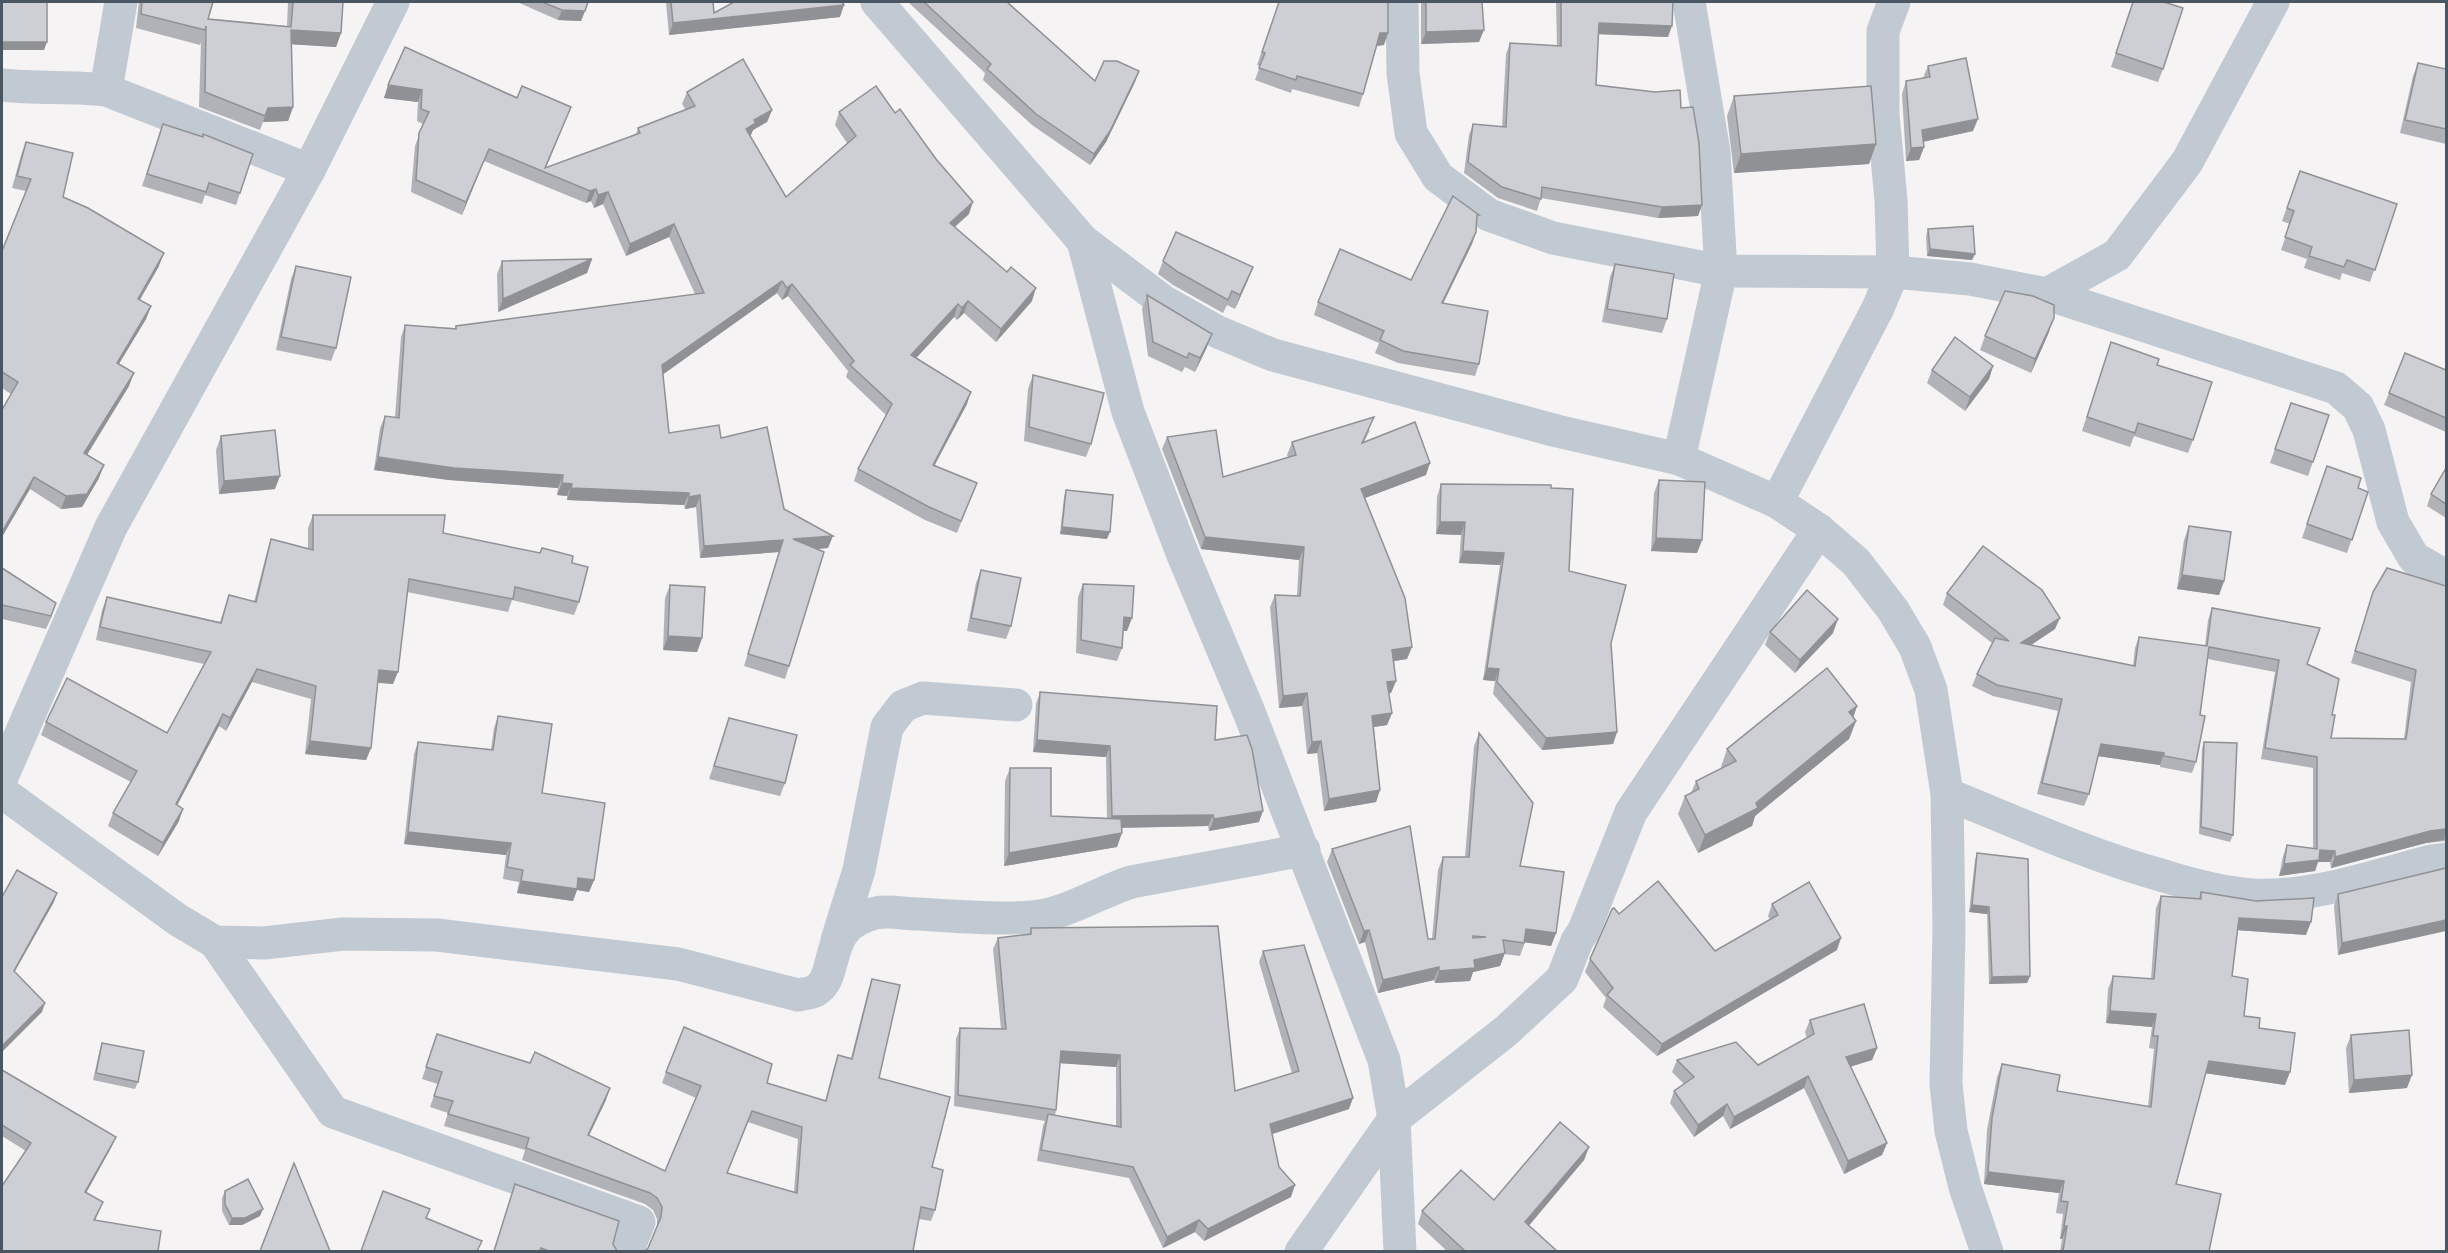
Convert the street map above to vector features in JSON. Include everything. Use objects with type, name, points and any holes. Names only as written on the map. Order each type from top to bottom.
[{"type":"street","points":[[106,90],[120,2]]},
{"type":"street","points":[[2,777],[111,527],[309,170],[393,2]]},
{"type":"street","points":[[877,2],[1083,240],[1163,301],[1218,332],[1273,355],[1545,428],[1679,459],[1777,502],[1820,530],[1856,562],[1893,610],[1915,647],[1931,690],[1947,794],[1949,929],[1946,1084],[1951,1131],[1965,1186],[1987,1251]]},
{"type":"street","points":[[1402,2],[1403,73],[1411,133],[1438,177],[1489,214],[1553,238],[1721,271],[1893,272],[1970,279],[2047,294],[2336,387],[2358,407],[2369,430],[2393,522],[2403,540],[2414,558],[2446,576]]},
{"type":"street","points":[[1679,459],[1721,271],[1714,152],[1689,2]]},
{"type":"street","points":[[1777,502],[1878,308],[1893,272],[1891,200],[1883,114],[1882,31],[1894,2]]},
{"type":"street","points":[[2047,294],[2117,255],[2187,162],[2273,2]]},
{"type":"street","points":[[2,85],[106,90],[309,170]]},
{"type":"street","points":[[1083,240],[1128,412],[1183,555],[1245,701],[1304,850],[1384,1060],[1394,1119],[1400,1251]]},
{"type":"street","points":[[1301,1251],[1394,1119],[1506,1031],[1562,979],[1631,812],[1820,530]]},
{"type":"street","points":[[215,942],[264,943],[343,934],[437,935],[678,964],[798,995],[816,991],[827,977],[859,870],[887,727],[903,706],[923,698],[1016,705]]},
{"type":"street","points":[[2,792],[178,920],[215,942],[333,1112],[639,1222],[627,1251]]},
{"type":"street","points":[[1947,794],[2126,866],[2208,889],[2254,895],[2324,889],[2446,859]]},
{"type":"street","points":[[837,940],[855,921],[878,912],[990,918],[1034,917],[1073,906],[1131,882],[1304,850]]},
{"type":"building","points":[[2,2],[47,2],[47,42],[2,42]]},
{"type":"building","points":[[142,2],[213,2],[208,19],[291,27],[293,2],[343,2],[341,33],[291,30],[293,107],[268,108],[265,116],[205,92],[206,26],[205,30],[141,14]]},
{"type":"building","points":[[542,2],[588,2],[585,11],[562,10]]},
{"type":"building","points":[[671,2],[713,2],[714,13],[734,2],[842,2],[844,5],[673,23]]},
{"type":"building","points":[[924,2],[1007,2],[1095,81],[1104,61],[1117,61],[1139,71],[1110,131],[1094,154],[1036,114],[987,69],[991,64]]},
{"type":"building","points":[[1279,2],[1388,2],[1388,33],[1380,33],[1363,94],[1297,76],[1296,80],[1259,68]]},
{"type":"building","points":[[1426,2],[1482,2],[1484,30],[1426,32]]},
{"type":"building","points":[[1561,2],[1673,2],[1672,26],[1599,23],[1596,85],[1655,92],[1680,90],[1681,108],[1693,107],[1699,143],[1702,205],[1662,207],[1542,187],[1541,199],[1502,187],[1468,162],[1473,124],[1506,127],[1510,43],[1561,46]]},
{"type":"building","points":[[2133,2],[2164,2],[2183,8],[2163,69],[2116,53]]},
{"type":"building","points":[[405,47],[517,98],[522,86],[571,107],[545,168],[640,133],[638,128],[695,106],[687,92],[743,59],[772,110],[754,120],[756,123],[746,129],[786,197],[856,136],[839,112],[876,86],[895,113],[900,109],[936,159],[973,202],[950,223],[1007,272],[1011,267],[1036,288],[1001,329],[968,301],[962,308],[958,304],[911,355],[971,392],[933,465],[977,483],[961,521],[929,507],[858,469],[892,404],[850,365],[854,361],[792,284],[787,288],[782,281],[662,365],[669,433],[719,425],[721,438],[767,427],[784,509],[833,536],[793,539],[824,552],[789,666],[748,654],[783,540],[704,546],[700,495],[689,497],[689,493],[571,488],[572,484],[562,483],[563,475],[454,468],[378,457],[385,416],[399,418],[405,325],[456,329],[456,326],[704,293],[674,224],[630,244],[608,192],[598,195],[596,189],[590,191],[489,149],[466,202],[416,180],[419,133],[429,112],[421,109],[422,90],[388,85]]},
{"type":"building","points":[[1966,58],[1978,119],[1922,130],[1924,147],[1911,148],[1906,81],[1930,77],[1928,66]]},
{"type":"building","points":[[2418,63],[2446,69],[2446,129],[2405,120]]},
{"type":"building","points":[[1871,86],[1876,144],[1741,154],[1734,96]]},
{"type":"building","points":[[163,124],[203,137],[203,134],[253,154],[240,193],[209,183],[206,192],[147,174]]},
{"type":"building","points":[[26,142],[73,153],[63,197],[88,208],[164,253],[138,299],[151,306],[117,363],[134,373],[84,453],[104,465],[87,494],[66,496],[34,477],[2,532],[2,410],[18,382],[2,372],[2,251],[31,179],[17,176]]},
{"type":"building","points":[[2300,171],[2397,204],[2375,270],[2347,260],[2344,267],[2309,256],[2312,247],[2285,237],[2294,211],[2287,208]]},
{"type":"building","points":[[1453,196],[1479,215],[1477,215],[1476,232],[1442,303],[1488,311],[1479,364],[1403,351],[1380,340],[1384,331],[1318,302],[1340,249],[1411,280]]},
{"type":"building","points":[[1973,226],[1975,254],[1930,249],[1928,229]]},
{"type":"building","points":[[1176,232],[1253,267],[1240,295],[1232,291],[1228,300],[1163,261]]},
{"type":"building","points":[[592,259],[503,299],[502,261]]},
{"type":"building","points":[[1615,264],[1674,274],[1667,319],[1607,309]]},
{"type":"building","points":[[296,266],[351,277],[336,348],[281,337]]},
{"type":"building","points":[[2005,291],[2033,296],[2054,305],[2054,318],[2035,359],[1985,336]]},
{"type":"building","points":[[1147,295],[1212,334],[1200,358],[1189,353],[1187,358],[1153,342]]},
{"type":"building","points":[[1955,337],[1993,366],[1970,397],[1932,370]]},
{"type":"building","points":[[2111,342],[2159,359],[2157,365],[2212,382],[2193,440],[2138,423],[2135,433],[2087,417]]},
{"type":"building","points":[[2405,353],[2446,370],[2446,418],[2389,393]]},
{"type":"building","points":[[1033,375],[1104,393],[1091,444],[1029,427]]},
{"type":"building","points":[[2291,403],[2329,415],[2313,462],[2275,449]]},
{"type":"building","points":[[1374,417],[1362,443],[1415,422],[1430,463],[1361,489],[1405,598],[1412,647],[1392,650],[1396,681],[1387,682],[1392,713],[1372,716],[1380,790],[1329,799],[1321,741],[1312,742],[1307,693],[1283,696],[1275,595],[1300,596],[1304,547],[1205,537],[1167,437],[1216,430],[1223,477],[1296,455],[1292,442]]},
{"type":"building","points":[[275,430],[280,476],[224,481],[221,436]]},
{"type":"building","points":[[2327,466],[2361,478],[2358,488],[2368,492],[2352,540],[2307,524]]},
{"type":"building","points":[[2446,468],[2446,504],[2431,494]]},
{"type":"building","points":[[1659,480],[1705,482],[1702,540],[1656,538]]},
{"type":"building","points":[[1441,484],[1551,485],[1551,488],[1573,489],[1569,571],[1626,585],[1611,643],[1617,732],[1546,738],[1497,682],[1499,669],[1487,668],[1504,553],[1463,551],[1465,522],[1440,522]]},
{"type":"building","points":[[1066,490],[1113,495],[1110,532],[1062,527]]},
{"type":"building","points":[[313,515],[445,515],[443,533],[540,553],[542,548],[573,556],[572,563],[588,567],[579,602],[515,587],[513,599],[409,579],[398,672],[379,670],[371,748],[310,741],[316,686],[257,669],[230,718],[223,714],[176,804],[183,809],[163,843],[113,813],[137,771],[46,722],[67,678],[167,733],[211,652],[100,627],[107,597],[221,623],[229,595],[256,602],[271,539],[313,550]]},
{"type":"building","points":[[2189,526],[2231,532],[2224,581],[2182,575]]},
{"type":"building","points":[[1983,546],[2042,590],[2060,618],[2021,643],[2135,666],[2139,637],[2207,646],[2212,608],[2320,628],[2307,664],[2339,679],[2332,715],[2335,715],[2331,738],[2406,739],[2416,670],[2355,651],[2373,592],[2387,568],[2446,586],[2446,829],[2430,831],[2335,857],[2335,851],[2320,850],[2319,860],[2284,864],[2287,845],[2317,849],[2317,757],[2265,748],[2279,660],[2209,647],[2200,715],[2205,716],[2196,762],[2164,756],[2164,753],[2101,744],[2089,794],[2042,783],[2062,699],[1997,685],[1977,674],[1995,638],[2009,641],[1947,593]]},
{"type":"building","points":[[2,568],[56,603],[51,616],[2,605]]},
{"type":"building","points":[[981,570],[1021,578],[1011,626],[971,618]]},
{"type":"building","points":[[1083,584],[1134,586],[1132,618],[1124,617],[1122,648],[1081,640]]},
{"type":"building","points":[[670,585],[705,587],[702,638],[668,636]]},
{"type":"building","points":[[1807,590],[1838,619],[1800,660],[1770,632]]},
{"type":"building","points":[[1827,668],[1857,706],[1849,712],[1856,721],[1756,803],[1758,808],[1705,835],[1685,796],[1699,789],[1696,781],[1736,761],[1727,749]]},
{"type":"building","points":[[1040,692],[1217,706],[1215,740],[1247,735],[1252,749],[1263,811],[1214,819],[1213,815],[1112,816],[1110,746],[1037,740]]},
{"type":"building","points":[[498,716],[552,724],[542,793],[605,803],[594,880],[578,878],[577,889],[521,881],[523,870],[507,867],[511,843],[408,832],[418,742],[493,750]]},
{"type":"building","points":[[729,718],[797,735],[785,783],[714,766]]},
{"type":"building","points":[[1479,733],[1533,803],[1520,866],[1564,872],[1556,933],[1526,929],[1524,943],[1503,940],[1505,953],[1474,960],[1475,968],[1439,971],[1439,967],[1383,980],[1369,930],[1364,931],[1332,849],[1410,826],[1428,939],[1435,939],[1443,857],[1469,857]]},
{"type":"building","points":[[2204,742],[2237,743],[2233,835],[2201,827]]},
{"type":"building","points":[[1010,768],[1051,768],[1051,816],[1121,819],[1122,833],[1009,853]]},
{"type":"building","points":[[1977,853],[2028,859],[2030,976],[1992,977],[1989,907],[1972,905]]},
{"type":"building","points":[[2446,868],[2446,920],[2342,943],[2338,894]]},
{"type":"building","points":[[17,870],[57,893],[14,971],[45,1003],[2,1046],[2,897]]},
{"type":"building","points":[[1658,881],[1715,951],[1778,915],[1772,904],[1809,882],[1841,938],[1662,1044],[1607,995],[1613,988],[1590,959],[1612,909],[1614,908],[1619,914]]},
{"type":"building","points":[[2201,892],[2256,901],[2314,898],[2311,922],[2239,918],[2232,976],[2248,979],[2244,1016],[2260,1018],[2259,1028],[2295,1033],[2290,1072],[2209,1061],[2176,1184],[2221,1194],[2209,1251],[2063,1251],[2068,1202],[2061,1201],[2064,1181],[1988,1172],[1992,1118],[2002,1064],[2060,1075],[2057,1091],[2151,1107],[2158,1036],[2153,1036],[2156,1014],[2110,1011],[2113,976],[2154,979],[2161,896],[2201,899]]},
{"type":"building","points":[[1218,926],[1235,1091],[1299,1071],[1263,951],[1304,945],[1353,1098],[1270,1124],[1279,1167],[1295,1185],[1208,1229],[1199,1220],[1167,1237],[1133,1167],[1041,1150],[1048,1114],[1121,1127],[1120,1055],[1061,1051],[1056,1110],[958,1095],[960,1028],[1006,1029],[998,938],[1031,934],[1031,928]]},
{"type":"building","points":[[872,979],[900,985],[879,1078],[950,1097],[932,1167],[943,1170],[935,1210],[921,1207],[913,1251],[645,1251],[661,1217],[662,1207],[657,1198],[650,1193],[526,1148],[529,1138],[448,1114],[453,1101],[434,1096],[442,1072],[426,1067],[437,1034],[530,1063],[535,1052],[610,1088],[588,1135],[665,1171],[701,1086],[666,1072],[684,1027],[772,1064],[767,1083],[826,1101],[838,1055],[852,1059]],"holes":[[[752,1111],[802,1127],[797,1193],[727,1173]]]},
{"type":"building","points":[[1864,1004],[1877,1048],[1846,1057],[1887,1143],[1848,1161],[1808,1076],[1734,1117],[1727,1104],[1698,1125],[1674,1091],[1694,1077],[1677,1060],[1736,1042],[1758,1065],[1814,1034],[1810,1020]]},
{"type":"building","points":[[2409,1030],[2412,1075],[2354,1080],[2351,1035]]},
{"type":"building","points":[[102,1043],[144,1051],[138,1082],[96,1073]]},
{"type":"building","points":[[2,1070],[116,1137],[85,1192],[103,1202],[94,1220],[161,1231],[158,1251],[2,1251],[2,1186],[31,1143],[2,1125]]},
{"type":"building","points":[[1560,1122],[1589,1147],[1525,1222],[1557,1251],[1465,1251],[1422,1211],[1461,1170],[1494,1200]]},
{"type":"building","points":[[294,1163],[330,1251],[260,1251]]},
{"type":"building","points":[[248,1179],[263,1209],[245,1218],[232,1218],[225,1204],[225,1191]]},
{"type":"building","points":[[515,1184],[619,1221],[613,1244],[617,1251],[549,1251],[541,1248],[540,1251],[494,1251]]},
{"type":"building","points":[[383,1191],[430,1209],[426,1218],[482,1241],[477,1251],[361,1251]]}]
